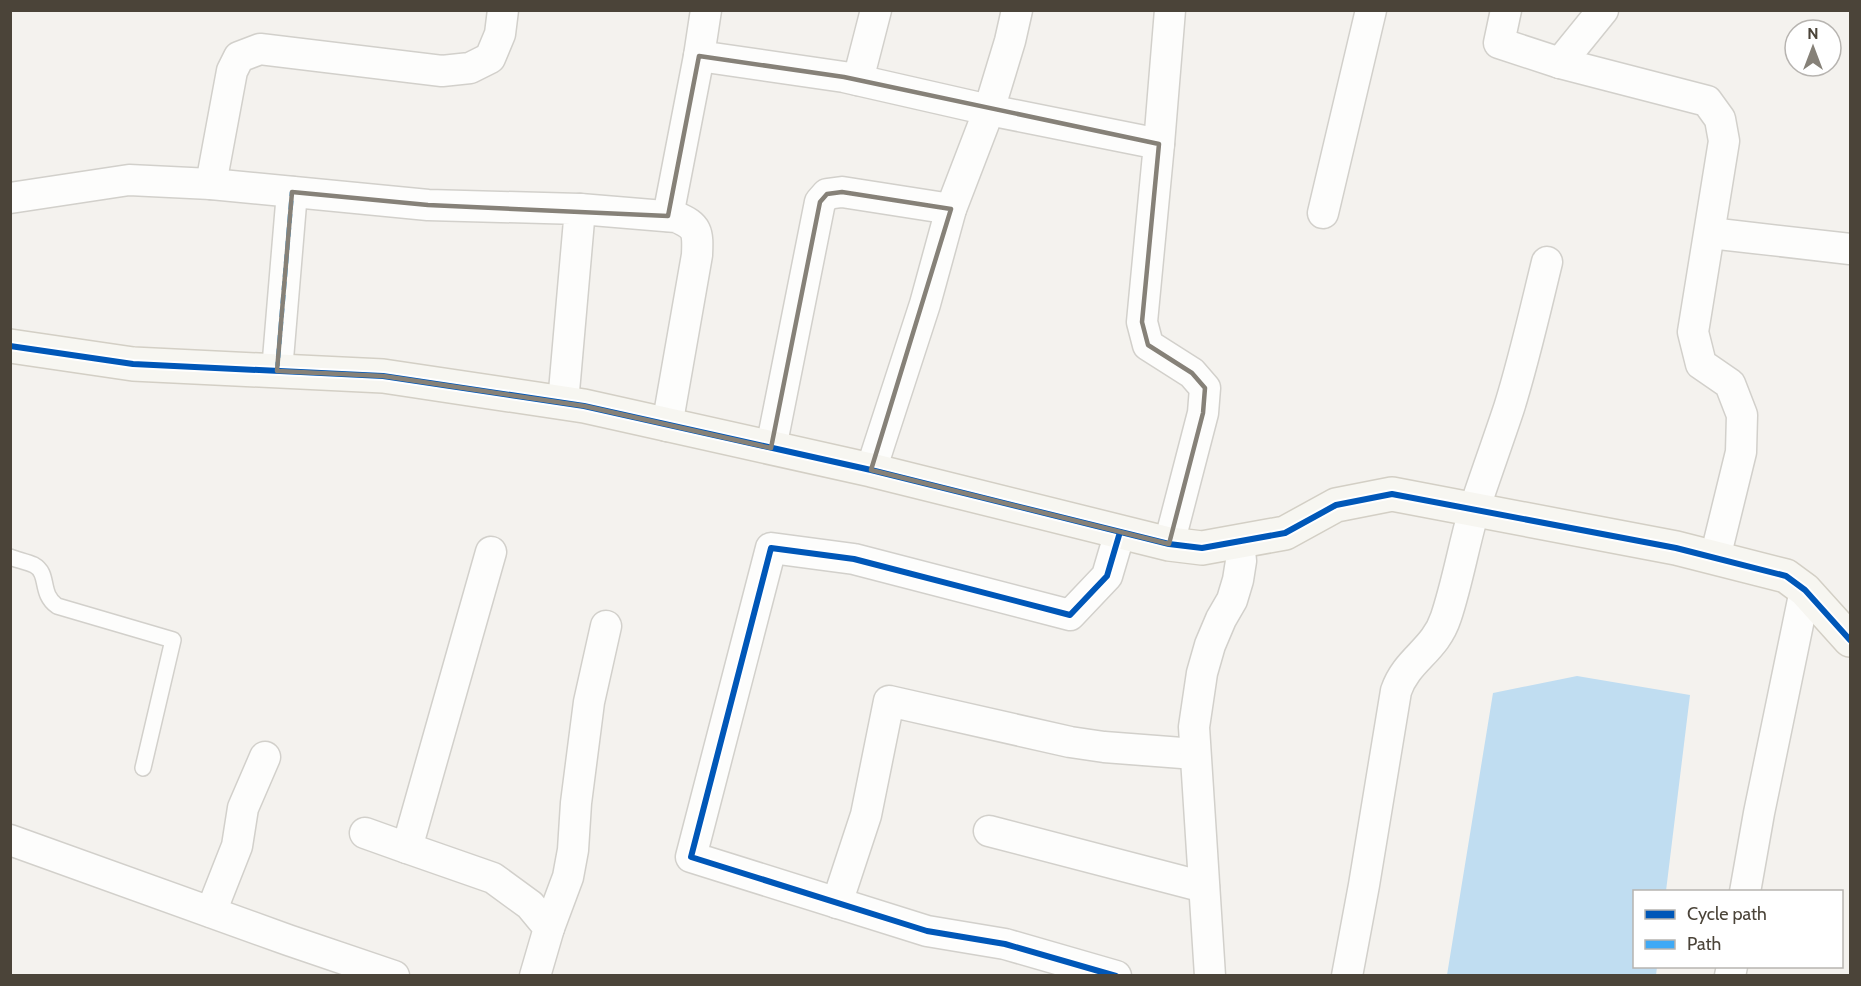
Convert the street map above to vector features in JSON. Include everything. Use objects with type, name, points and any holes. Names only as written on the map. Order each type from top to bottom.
[{"type":"street","points":[[211,184],[232,71],[239,57],[260,49],[442,71],[470,68],[490,58],[500,34],[503,10]]},
{"type":"street","points":[[668,216],[706,10]]},
{"type":"street","points":[[858,80],[876,10]]},
{"type":"street","points":[[871,470],[925,304],[951,209],[989,110],[1011,41],[1017,10]]},
{"type":"street","points":[[1169,544],[1203,412],[1205,388],[1192,373],[1148,345],[1142,322],[1170,10]]},
{"type":"street","points":[[1323,213],[1371,10]]},
{"type":"street","points":[[1506,10],[1499,44],[1560,63],[1707,101],[1720,119],[1724,141],[1693,332],[1701,364],[1730,384],[1742,415],[1741,452],[1715,558]]},
{"type":"street","points":[[1560,63],[1603,10]]},
{"type":"street","points":[[699,56],[858,80],[989,110],[1159,144]]},
{"type":"street","points":[[10,198],[129,180],[211,184],[428,205],[580,209],[676,217],[691,223],[698,237],[697,255],[668,426]]},
{"type":"street","points":[[277,371],[292,192]]},
{"type":"street","points":[[771,448],[820,202],[827,194],[842,192],[951,209]]},
{"type":"street","points":[[563,403],[580,209]]},
{"type":"street","points":[[1710,233],[1851,249]]},
{"type":"street","points":[[1347,975],[1396,691],[1409,665],[1426,652],[1437,638],[1446,618],[1475,509],[1510,406],[1547,262]]},
{"type":"street","points":[[10,346],[134,364],[383,376],[563,403],[871,470],[1169,544],[1202,548],[1284,533],[1336,505],[1392,494],[1676,548],[1786,576],[1804,590],[1851,640]]},
{"type":"street","points":[[1116,975],[1068,969],[1005,944],[927,931],[691,857],[771,548],[854,559],[1070,615],[1107,576],[1120,532]]},
{"type":"street","points":[[1210,975],[1195,754],[1195,718],[1202,673],[1210,645],[1232,600],[1238,580],[1241,561],[1239,541]]},
{"type":"street","points":[[407,848],[491,552]]},
{"type":"street","points":[[1745,890],[1804,590]]},
{"type":"street","points":[[535,975],[568,877],[589,702],[606,626]]},
{"type":"street","points":[[837,903],[866,815],[889,701],[1070,742],[1195,754]]},
{"type":"street","points":[[211,912],[237,846],[243,808],[265,757]]},
{"type":"street","points":[[989,831],[1204,887]]},
{"type":"street","points":[[364,833],[493,878],[530,905],[549,928]]},
{"type":"street","points":[[10,840],[394,975]]},
{"type":"lane","points":[[10,557],[34,565],[38,569],[44,579],[46,595],[57,606],[173,640],[143,768]]},
{"type":"highlighted area","points":[[699,56],[844,77],[1159,144],[1142,322],[1148,345],[1192,373],[1205,388],[1203,413],[1169,544],[871,470],[951,209],[842,192],[827,194],[820,202],[771,448],[584,406],[383,376],[277,371],[292,192],[428,205],[668,216]]},
{"type":"water","points":[[1577,676],[1690,695],[1666,890],[1633,890],[1633,968],[1657,968],[1656,975],[1447,975],[1493,693]]},
{"type":"marked path","points":[[277,371],[292,192]]},
{"type":"cycle path","points":[[10,346],[133,364],[383,376],[584,406],[871,470],[1169,544],[1202,548],[1285,533],[1336,505],[1392,494],[1676,548],[1786,576],[1805,590],[1850,640]]},
{"type":"cycle path","points":[[1116,976],[1005,944],[927,931],[691,857],[771,548],[854,559],[1070,615],[1107,576],[1120,532]]}]
